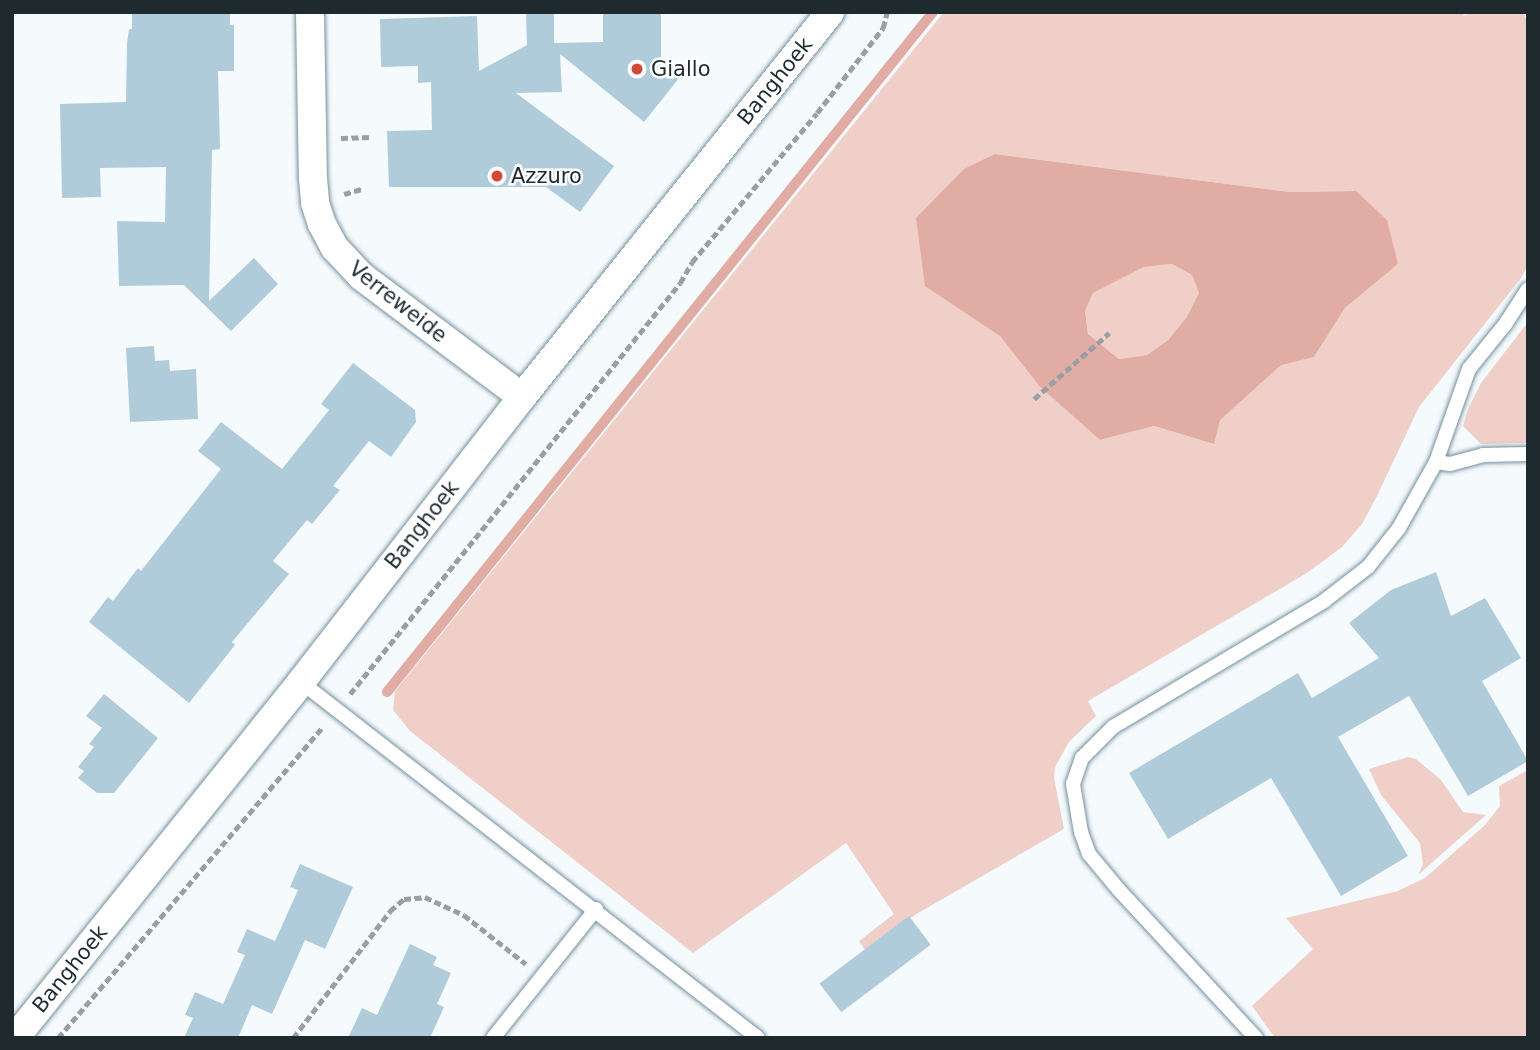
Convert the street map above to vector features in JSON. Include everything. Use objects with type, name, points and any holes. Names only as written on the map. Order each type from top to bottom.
[{"type":"street","name":"Verreweide","points":[[310,12],[315,203],[322,224],[335,248],[361,276],[522,397]]},
{"type":"street","name":"Banghoek","points":[[15,1038],[301,682],[522,397],[830,12]]},
{"type":"lane","points":[[1256,1038],[1089,854],[1081,832],[1073,784],[1082,758],[1113,727],[1324,601],[1368,567],[1399,528],[1436,462],[1469,369],[1506,323],[1528,289]]},
{"type":"lane","points":[[1436,462],[1450,464],[1483,455],[1528,454]]},
{"type":"lane","points":[[301,682],[596,909],[758,1038]]},
{"type":"lane","points":[[493,1038],[596,909]]},
{"type":"path","points":[[350,694],[671,294],[692,262],[817,113],[883,28],[887,12]]},
{"type":"path","points":[[356,138],[372,137]]},
{"type":"path","points":[[333,193],[348,195],[362,189]]},
{"type":"path","points":[[1034,399],[1109,333]]},
{"type":"path","points":[[58,1038],[324,726]]},
{"type":"path","points":[[293,1038],[390,911],[404,899],[425,897],[464,915],[542,976]]},
{"type":"shaded area","points":[[944,12],[1462,12],[1464,16],[1472,12],[1523,12],[1528,23],[1528,265],[1521,278],[1419,407],[1362,524],[1342,547],[1307,573],[1088,701],[1096,716],[1069,742],[1055,767],[1054,778],[1064,829],[918,913],[865,950],[859,941],[894,914],[846,843],[693,953],[410,731],[393,710],[395,691]],"holes":[[[995,154],[1290,192],[1356,191],[1398,264],[1345,308],[1314,357],[1281,364],[1219,420],[1214,444],[1154,426],[1100,440],[1040,387],[1000,336]]]},
{"type":"shaded area","points":[[995,154],[1290,192],[1356,191],[1387,220],[1398,264],[1345,308],[1314,357],[1281,365],[1220,420],[1214,444],[1154,426],[1100,440],[1040,387],[1000,336],[925,286],[916,218],[964,169]],"holes":[[[1172,264],[1192,275],[1199,293],[1186,318],[1168,340],[1147,355],[1119,359],[1088,334],[1085,311],[1093,293],[1144,267]]]},
{"type":"shaded area","points":[[1172,264],[1192,275],[1199,293],[1186,318],[1168,340],[1147,355],[1119,359],[1088,334],[1085,311],[1093,293],[1144,267]]},
{"type":"shaded area","points":[[1528,322],[1528,443],[1481,444],[1463,426],[1468,409],[1481,383]]},
{"type":"shaded area","points":[[1408,757],[1416,759],[1441,780],[1463,812],[1486,815],[1418,875],[1423,864],[1420,843],[1381,795],[1369,769]]},
{"type":"shaded area","points":[[1528,770],[1528,1038],[1275,1038],[1252,1006],[1313,949],[1286,918],[1398,891],[1425,878],[1485,825],[1500,806],[1499,786]]},
{"type":"building","points":[[132,12],[230,12],[230,25],[234,25],[234,71],[218,71],[220,149],[212,150],[209,301],[254,258],[278,284],[231,331],[184,285],[119,286],[117,221],[165,222],[166,167],[100,168],[101,197],[62,198],[60,104],[126,102],[127,43],[129,29],[132,29]]},
{"type":"building","points":[[526,12],[554,12],[554,43],[603,42],[603,12],[661,12],[661,60],[680,77],[644,122],[560,54],[562,92],[516,93],[614,166],[580,212],[546,187],[389,187],[387,131],[432,130],[431,82],[418,83],[418,66],[381,67],[380,19],[477,16],[479,71],[527,45]]},
{"type":"building","points":[[154,346],[155,361],[169,360],[170,371],[196,369],[198,419],[130,422],[126,348]]},
{"type":"building","points":[[353,363],[415,410],[416,422],[391,457],[369,441],[333,486],[340,490],[312,524],[307,520],[273,561],[289,574],[232,642],[235,645],[189,703],[89,622],[108,597],[113,601],[138,568],[141,571],[221,469],[198,451],[221,422],[282,469],[329,410],[321,404]]},
{"type":"building","points":[[1436,572],[1451,616],[1485,598],[1521,658],[1482,681],[1528,761],[1468,796],[1409,696],[1338,737],[1408,856],[1341,896],[1271,778],[1168,839],[1129,773],[1298,673],[1312,698],[1379,658],[1349,623],[1391,590]]},
{"type":"building","points":[[104,694],[158,738],[114,793],[97,793],[78,778],[84,771],[78,767],[94,747],[89,744],[102,728],[86,716]]},
{"type":"building","points":[[300,864],[353,887],[325,949],[305,940],[272,1014],[252,1005],[238,1038],[184,1038],[193,1018],[185,1015],[195,992],[223,1004],[245,955],[237,952],[247,929],[275,941],[298,890],[290,887]]},
{"type":"building","points":[[909,916],[931,945],[841,1012],[820,983]]},
{"type":"building","points":[[410,944],[437,957],[433,965],[451,973],[437,1004],[444,1007],[430,1038],[348,1038],[362,1008],[377,1015]]},
{"type":"waterway","points":[[387,692],[933,12]]},
{"type":"place","name":"Giallo","points":[[637,69]]},
{"type":"place","name":"Azzuro","points":[[497,176]]}]
